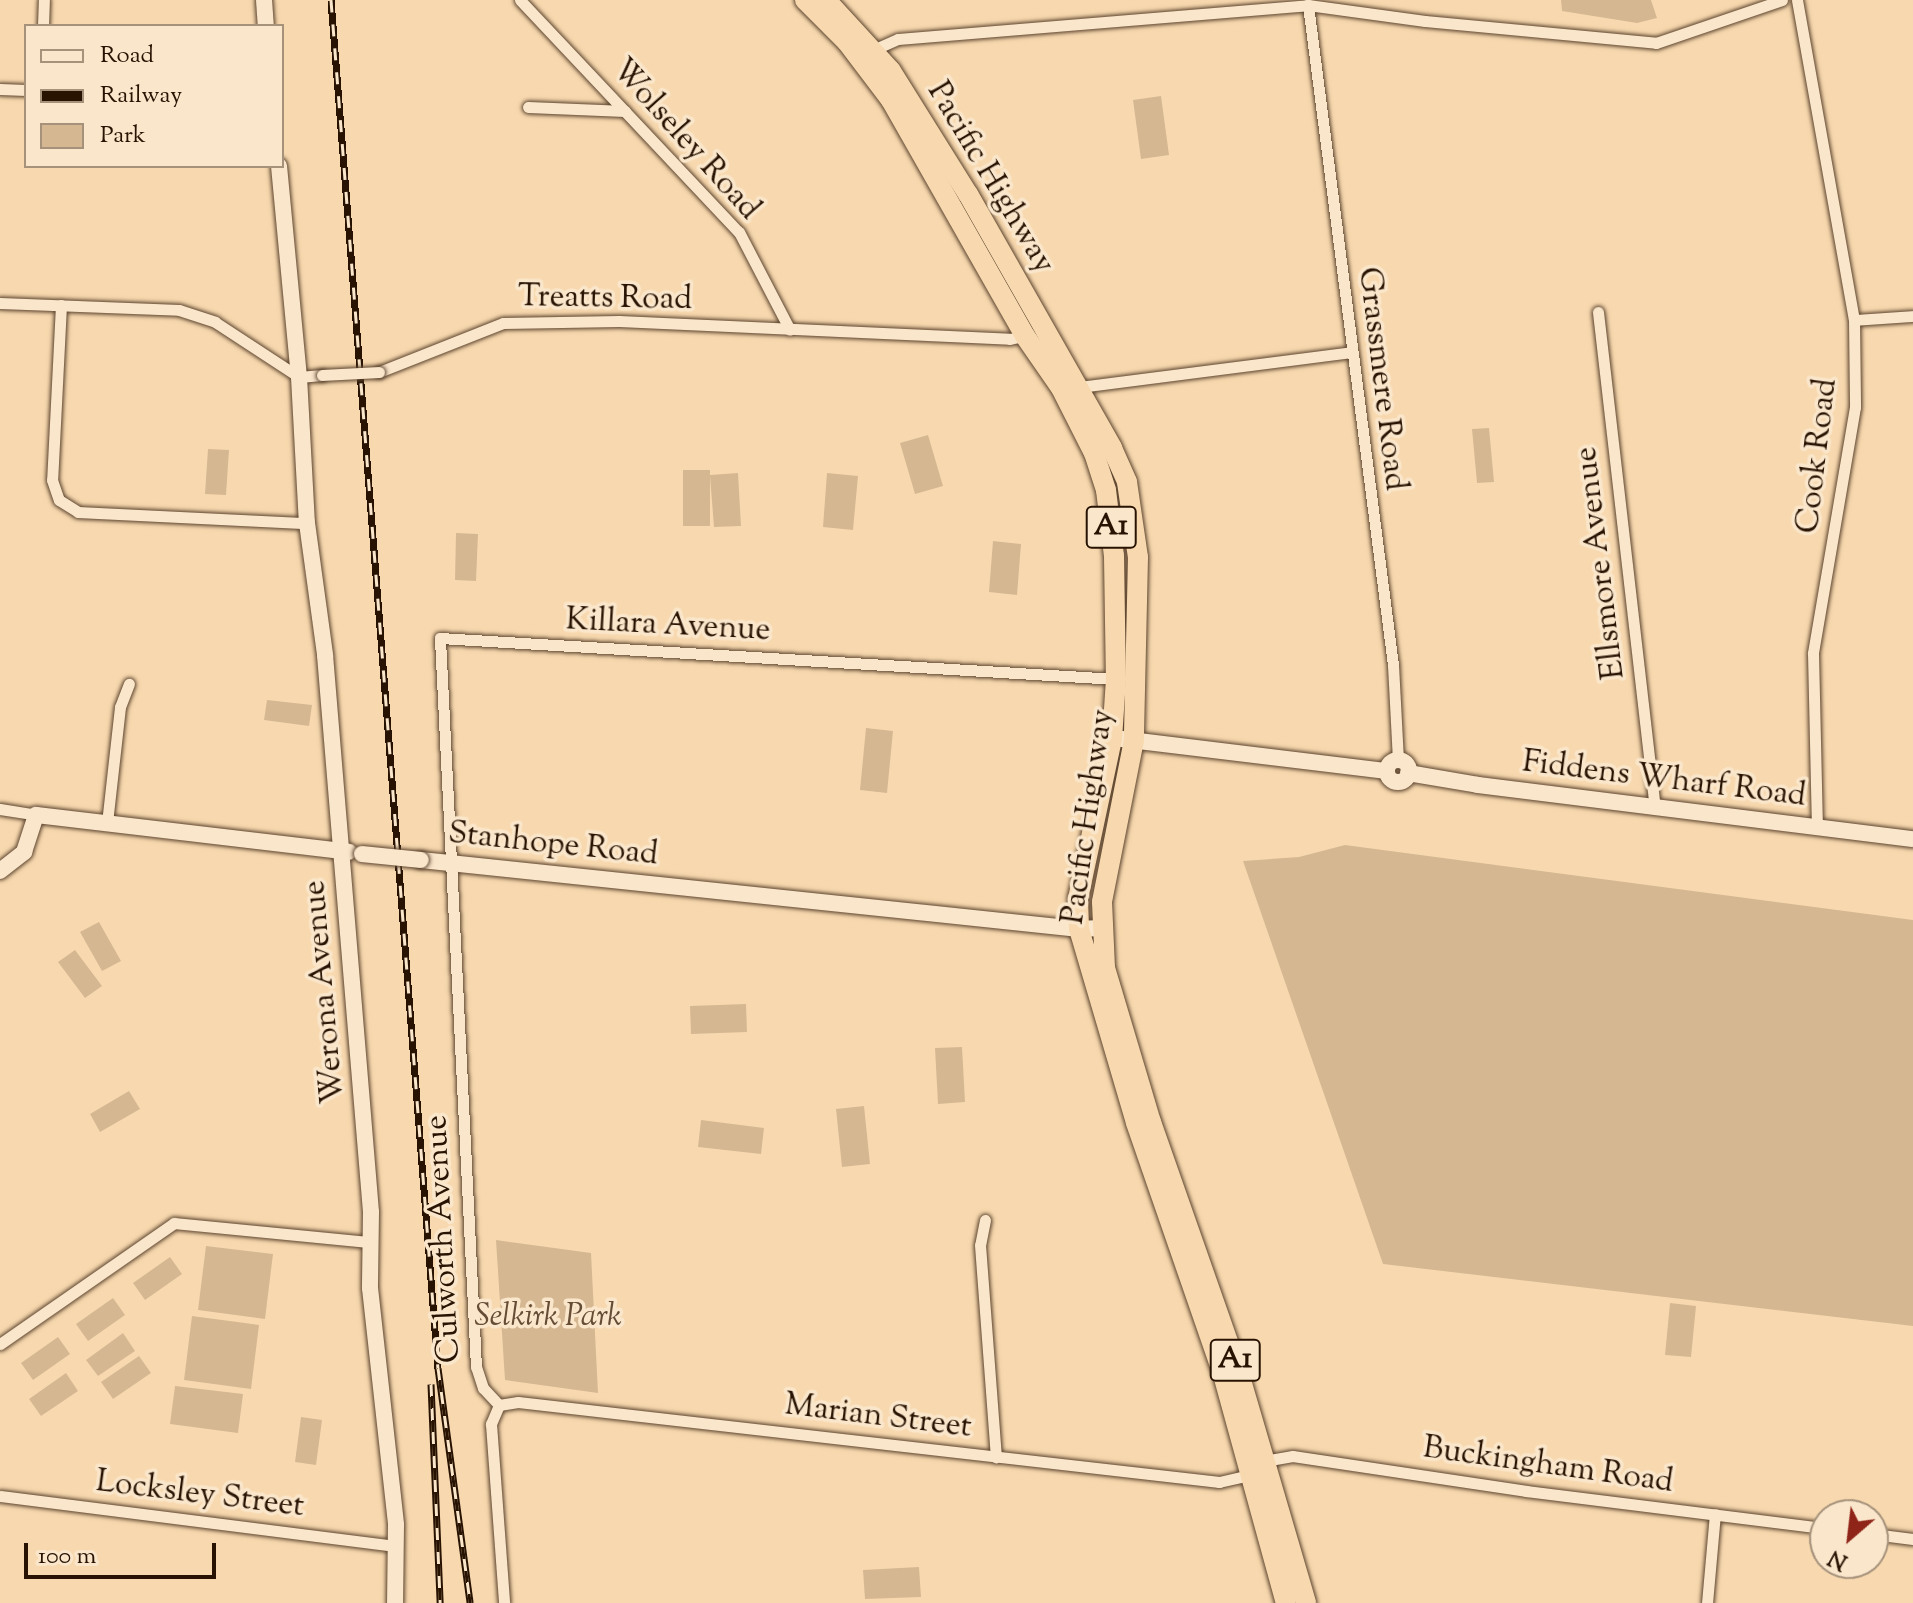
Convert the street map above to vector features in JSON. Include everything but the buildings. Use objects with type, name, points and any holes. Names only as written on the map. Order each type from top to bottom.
[{"type":"highway","name":"Pacific Highway","points":[[805,0],[847,42],[891,100],[1034,332],[1079,387],[1127,482],[1138,557],[1134,740],[1102,902],[1100,928],[1105,968],[1151,1122],[1238,1370],[1286,1603]]},
{"type":"highway","name":"Pacific Highway","points":[[826,0],[873,50],[968,194],[1094,453],[1106,490],[1114,556],[1116,679],[1112,739],[1078,899],[1079,929],[1136,1123],[1306,1603]]},
{"type":"street","points":[[43,24],[44,0]]},
{"type":"street","points":[[264,0],[266,24]]},
{"type":"street","name":"Wolseley Road","points":[[520,0],[739,232],[790,330]]},
{"type":"street","points":[[873,50],[898,39],[1308,5],[1425,21],[1656,43],[1782,0]]},
{"type":"street","name":"Cook Road","points":[[1797,0],[1854,320],[1855,407],[1813,653],[1817,826]]},
{"type":"street","name":"Grassmere Road","points":[[1308,5],[1393,665],[1398,768]]},
{"type":"street","points":[[0,89],[24,90]]},
{"type":"street","points":[[528,107],[625,111]]},
{"type":"street","name":"Werona Avenue","points":[[279,168],[299,377],[307,523],[325,655],[371,1212],[368,1242],[396,1525],[395,1603]]},
{"type":"street","points":[[0,303],[179,310],[215,322],[299,377]]},
{"type":"street","points":[[61,305],[52,480],[59,500],[78,512],[307,523]]},
{"type":"street","name":"Ellsmore Avenue","points":[[1598,312],[1655,809]]},
{"type":"street","points":[[1854,320],[1913,316]]},
{"type":"street","name":"Treatts Road","points":[[299,377],[379,372],[503,323],[619,321],[790,330],[1034,332]]},
{"type":"street","points":[[1079,387],[1352,352]]},
{"type":"street","name":"Killara Avenue","points":[[449,862],[440,638],[1116,679]]},
{"type":"street","points":[[107,823],[120,707],[129,684]]},
{"type":"street","name":"Fiddens Wharf Road","points":[[1112,739],[1398,768],[1655,809],[1913,839]]},
{"type":"street","name":"Stanhope Road","points":[[0,809],[362,854],[1079,929],[1100,928]]},
{"type":"street","points":[[0,871],[24,852],[36,815]]},
{"type":"street","name":"Culworth Avenue","points":[[449,862],[476,1367],[483,1388],[499,1405]]},
{"type":"street","points":[[985,1220],[980,1245],[996,1457]]},
{"type":"street","points":[[0,1344],[174,1223],[368,1242]]},
{"type":"street","name":"Marian Street","points":[[499,1405],[518,1402],[1219,1482],[1257,1468]]},
{"type":"street","points":[[499,1405],[491,1424],[504,1603]]},
{"type":"street","name":"Buckingham Road","points":[[1257,1468],[1293,1456],[1809,1526]]},
{"type":"street","name":"Locksley Street","points":[[0,1496],[394,1546]]},
{"type":"street","points":[[1707,1603],[1715,1514]]},
{"type":"street","points":[[1889,1536],[1913,1539]]},
{"type":"green space","points":[[1561,0],[1651,0],[1657,18],[1637,23],[1562,11]]},
{"type":"green space","points":[[1161,96],[1169,155],[1141,159],[1133,100]]},
{"type":"green space","points":[[1489,428],[1494,482],[1477,483],[1472,429]]},
{"type":"green space","points":[[928,435],[943,486],[915,494],[900,443]]},
{"type":"green space","points":[[208,449],[229,450],[226,495],[205,494]]},
{"type":"green space","points":[[683,470],[710,470],[710,475],[738,473],[741,526],[714,527],[710,476],[710,526],[683,526]]},
{"type":"green space","points":[[827,473],[858,476],[853,530],[823,527]]},
{"type":"green space","points":[[456,533],[478,534],[476,581],[455,580]]},
{"type":"green space","points":[[993,541],[1021,544],[1017,595],[989,592]]},
{"type":"green space","points":[[267,700],[312,705],[309,726],[264,720]]},
{"type":"green space","points":[[866,728],[893,731],[887,793],[860,790]]},
{"type":"green space","points":[[1345,845],[1913,920],[1913,1326],[1383,1264],[1243,861],[1299,857]]},
{"type":"green space","points":[[99,922],[121,961],[102,971],[80,932]]},
{"type":"green space","points":[[75,950],[102,986],[85,998],[58,962]]},
{"type":"green space","points":[[746,1004],[747,1032],[691,1034],[690,1006]]},
{"type":"green space","points":[[962,1047],[965,1102],[938,1104],[935,1048]]},
{"type":"green space","points":[[129,1091],[140,1109],[100,1132],[90,1114]]},
{"type":"green space","points":[[864,1106],[870,1164],[842,1167],[836,1109]]},
{"type":"green space","points":[[701,1120],[764,1128],[761,1154],[698,1147]]},
{"type":"green space","name":"Selkirk Park","points":[[496,1240],[591,1253],[598,1393],[505,1380]]},
{"type":"green space","points":[[206,1246],[273,1254],[265,1319],[198,1310]]},
{"type":"green space","points":[[170,1257],[182,1274],[145,1300],[133,1283]]},
{"type":"green space","points":[[113,1298],[125,1315],[88,1341],[76,1324]]},
{"type":"green space","points":[[1670,1303],[1696,1306],[1691,1357],[1665,1355]]},
{"type":"green space","points":[[192,1316],[259,1325],[251,1389],[184,1380]]},
{"type":"green space","points":[[123,1333],[135,1351],[98,1376],[86,1360]]},
{"type":"green space","points":[[58,1337],[70,1354],[33,1380],[21,1363]]},
{"type":"green space","points":[[139,1356],[151,1373],[113,1399],[101,1382]]},
{"type":"green space","points":[[66,1373],[78,1391],[41,1416],[29,1399]]},
{"type":"green space","points":[[175,1386],[243,1394],[238,1433],[170,1424]]},
{"type":"green space","points":[[301,1417],[322,1420],[316,1465],[295,1462]]},
{"type":"green space","points":[[919,1567],[921,1597],[865,1599],[863,1570]]},
{"type":"railway","points":[[331,0],[438,1368],[470,1603]]},
{"type":"railway","points":[[431,1384],[440,1603]]}]
